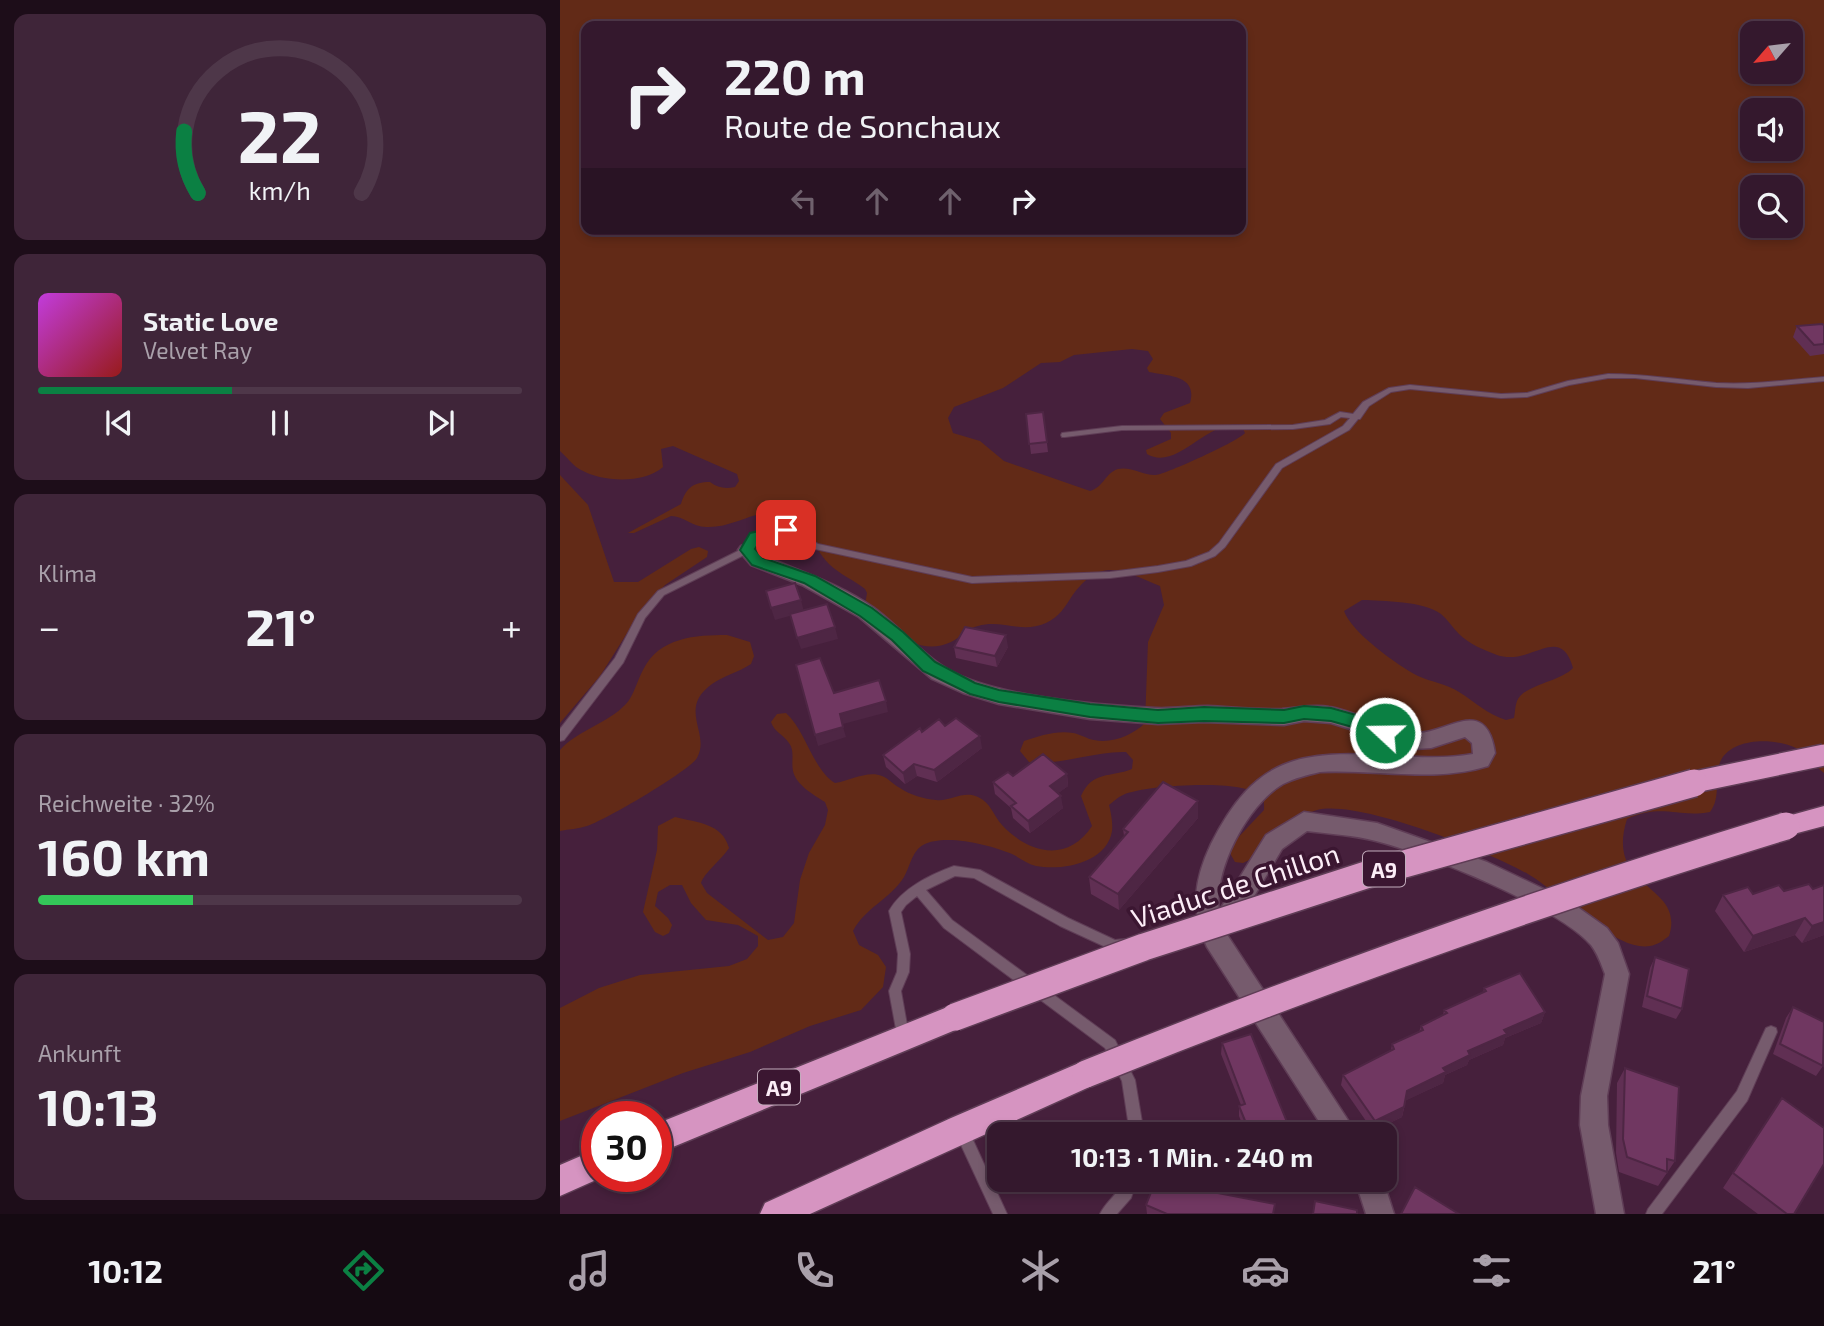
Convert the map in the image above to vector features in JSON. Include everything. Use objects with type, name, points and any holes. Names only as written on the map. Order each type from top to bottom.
[{"type":"highway","name":"Viaduc de Chillon","points":[[903,1037],[1144,947],[1372,873],[1678,786],[1824,755]]},
{"type":"highway","points":[[776,1214],[961,1128],[1269,1000],[1488,920],[1662,863],[1824,816]]},
{"type":"highway","name":"A9","points":[[672,1132],[903,1037]]},
{"type":"highway","points":[[560,1181],[581,1171]]},
{"type":"street","points":[[747,550],[758,561],[809,580],[866,612],[939,674],[970,688],[999,696],[1090,711],[1158,716],[1204,714],[1284,717],[1304,713],[1331,715],[1414,741],[1431,740],[1454,730],[1469,728],[1482,739],[1484,753],[1480,760],[1465,765],[1332,761],[1290,770],[1253,793],[1227,833],[1208,879],[1204,912],[1216,939],[1335,1122]]},
{"type":"street","points":[[1216,939],[1275,842],[1304,821],[1377,832],[1479,869],[1561,908],[1598,936],[1609,951],[1617,974],[1594,1096],[1594,1125],[1610,1214]]},
{"type":"street","points":[[1372,1192],[1380,1214]]},
{"type":"lane","points":[[560,737],[619,660],[641,616],[661,593],[747,550],[755,536],[786,530],[815,546],[972,580],[1110,575],[1188,564],[1212,554],[1222,545],[1279,466],[1336,435],[1357,417],[1366,404],[1389,390],[1410,387],[1501,396],[1527,395],[1568,383],[1608,376],[1748,386],[1824,379]]},
{"type":"lane","points":[[1065,435],[1122,428],[1293,427],[1327,422],[1340,414],[1357,417]]},
{"type":"lane","points":[[903,1037],[895,991],[903,972],[904,954],[895,911],[902,901],[918,889],[954,871],[976,873],[1064,922],[1114,945],[1137,943],[1178,930],[1204,912]]},
{"type":"lane","points":[[918,889],[948,924],[1110,1044],[1128,1080],[1135,1122]]},
{"type":"lane","points":[[1653,1214],[1742,1096],[1771,1032]]},
{"type":"lane","points":[[961,1128],[1000,1214]]},
{"type":"lane","points":[[1107,1214],[1126,1192]]},
{"type":"shaded area","points":[[560,0],[1824,0],[1824,773],[1796,748],[1777,742],[1745,743],[1727,752],[1721,760],[1716,800],[1710,812],[1661,811],[1627,819],[1623,843],[1626,860],[1635,874],[1666,905],[1671,919],[1669,936],[1655,945],[1636,945],[1620,940],[1587,919],[1540,882],[1509,864],[1455,841],[1392,820],[1362,812],[1317,810],[1298,818],[1243,863],[1235,862],[1231,855],[1231,845],[1264,810],[1260,795],[1250,790],[1215,785],[1171,786],[1134,791],[1117,798],[1109,805],[1112,831],[1102,851],[1070,866],[1036,866],[1003,851],[955,840],[923,845],[914,855],[898,885],[864,916],[853,931],[859,945],[878,955],[886,967],[883,987],[861,1010],[810,1026],[750,1052],[683,1073],[611,1101],[581,1101],[581,1113],[560,1121],[560,1008],[599,988],[640,975],[729,966],[747,959],[758,946],[758,936],[738,925],[706,920],[691,903],[682,885],[670,885],[658,892],[655,906],[672,925],[669,933],[663,936],[655,932],[643,912],[657,850],[658,826],[675,817],[708,825],[721,833],[729,848],[701,883],[707,893],[768,940],[783,937],[794,923],[800,880],[809,853],[825,825],[828,810],[825,802],[806,789],[795,776],[791,746],[771,722],[777,714],[786,713],[793,721],[821,769],[835,783],[877,774],[908,793],[927,799],[941,800],[972,795],[986,803],[1002,825],[1024,843],[1036,848],[1060,850],[1072,846],[1092,826],[1081,796],[1086,788],[1097,778],[1132,769],[1133,760],[1126,752],[1114,752],[1053,762],[1029,762],[1020,751],[1024,741],[1061,732],[1094,740],[1115,740],[1145,723],[1148,642],[1164,605],[1160,586],[1123,572],[1102,571],[1083,583],[1055,618],[1046,623],[1028,627],[987,624],[971,629],[951,642],[926,646],[904,637],[865,605],[865,589],[829,564],[803,530],[786,516],[764,513],[728,524],[706,527],[671,516],[634,533],[628,533],[681,504],[688,490],[699,483],[710,482],[722,488],[735,487],[739,481],[737,474],[673,446],[661,449],[663,467],[655,473],[634,479],[611,479],[581,470],[560,451]],"holes":[[[1132,349],[1148,351],[1153,359],[1147,368],[1149,372],[1180,378],[1190,387],[1190,403],[1164,413],[1160,419],[1171,433],[1171,439],[1146,450],[1147,454],[1158,458],[1170,456],[1228,425],[1241,425],[1245,433],[1217,450],[1156,475],[1118,469],[1090,491],[1004,461],[980,441],[953,433],[948,418],[954,407],[1003,388],[1041,363],[1060,362],[1074,355]],[[1362,600],[1414,604],[1434,610],[1463,638],[1497,655],[1521,656],[1552,647],[1560,648],[1573,668],[1560,677],[1526,691],[1516,703],[1514,718],[1506,720],[1454,689],[1409,671],[1376,647],[1356,628],[1344,611]]]},
{"type":"shaded area","points":[[560,475],[588,505],[614,582],[638,582],[691,549],[699,547],[708,551],[707,557],[665,585],[641,611],[600,676],[560,723]]},
{"type":"shaded area","points":[[727,635],[750,642],[754,656],[751,664],[716,681],[702,693],[696,712],[700,739],[697,758],[663,784],[610,815],[587,826],[560,831],[560,750],[626,704],[650,659],[668,644],[691,637]]},
{"type":"building","points":[[1822,324],[1824,344],[1814,345],[1797,326]]},
{"type":"building","points":[[1043,412],[1047,442],[1029,444],[1026,414]]},
{"type":"building","points":[[795,583],[801,600],[771,608],[766,591]]},
{"type":"building","points":[[827,604],[835,627],[797,638],[790,614]]},
{"type":"building","points":[[965,627],[1006,635],[995,656],[954,647]]},
{"type":"building","points":[[820,658],[834,693],[879,680],[886,701],[840,714],[843,727],[815,735],[796,665]]},
{"type":"building","points":[[956,718],[980,736],[934,770],[914,764],[903,773],[883,755],[920,728],[922,732],[939,719],[945,726]]},
{"type":"building","points":[[1043,754],[1067,774],[1050,786],[1061,796],[1028,821],[1011,806],[1016,803],[993,782],[1008,772],[1013,776]]},
{"type":"building","points":[[1163,782],[1198,801],[1118,894],[1089,877],[1128,832],[1123,829]]},
{"type":"building","points":[[1809,884],[1813,889],[1824,885],[1824,922],[1812,926],[1805,918],[1753,936],[1723,895],[1748,887],[1753,894],[1779,885],[1784,891]]},
{"type":"building","points":[[1655,957],[1689,969],[1682,1009],[1647,996]]},
{"type":"building","points":[[1520,973],[1545,1012],[1504,1030],[1507,1034],[1468,1051],[1470,1055],[1443,1068],[1446,1072],[1407,1091],[1404,1107],[1375,1121],[1343,1075],[1394,1049],[1392,1044],[1423,1030],[1421,1026],[1447,1013],[1444,1010],[1486,991],[1484,988]]},
{"type":"building","points":[[1793,1007],[1824,1022],[1823,1066],[1780,1044]]},
{"type":"building","points":[[1251,1034],[1287,1122],[1246,1122],[1239,1106],[1245,1104],[1222,1043]]},
{"type":"building","points":[[1625,1068],[1679,1087],[1675,1161],[1667,1159],[1667,1172],[1627,1157],[1623,1139]]},
{"type":"building","points":[[1782,1098],[1824,1128],[1824,1164],[1794,1214],[1787,1214],[1733,1173]]},
{"type":"building","points":[[1415,1187],[1459,1214],[1401,1214]]},
{"type":"building","points":[[1151,1192],[1212,1192],[1275,1204],[1273,1214],[1167,1214],[1146,1205]]},
{"type":"building","points":[[1315,1201],[1357,1210],[1357,1214],[1313,1214]]},
{"type":"route","points":[[786,530],[755,536],[747,550],[758,561],[831,590],[897,636],[929,667],[970,688],[999,696],[1090,711],[1158,716],[1204,714],[1284,717],[1304,713],[1331,715],[1368,725],[1385,733]]}]
